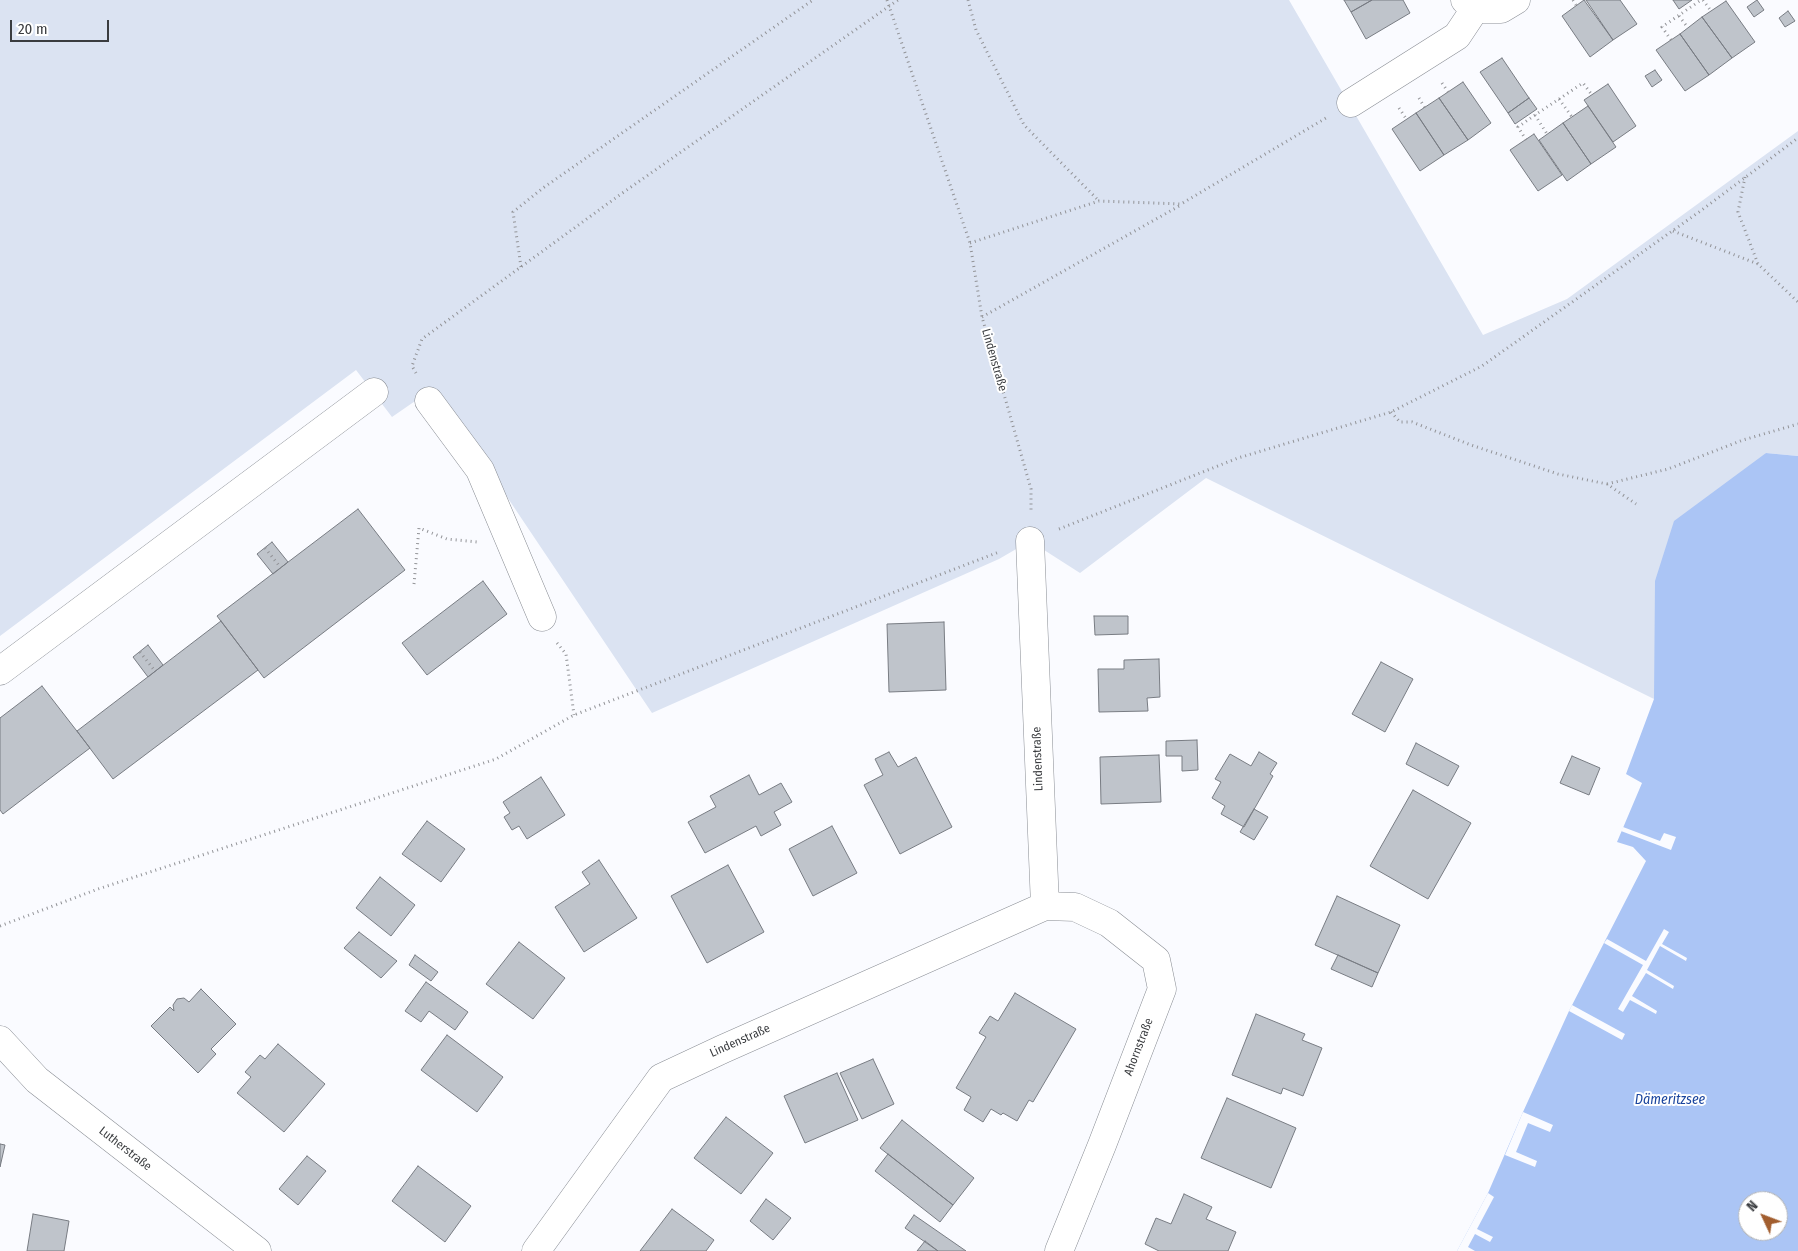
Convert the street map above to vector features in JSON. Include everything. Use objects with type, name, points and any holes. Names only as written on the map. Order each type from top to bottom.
[{"type":"street","points":[[1351,103],[1457,36],[1470,5],[1501,9],[1516,0]]},
{"type":"street","points":[[0,671],[374,392]]},
{"type":"street","points":[[428,401],[480,470],[542,616]]},
{"type":"street","name":"Lindenstraße","points":[[536,1251],[660,1078],[1044,906],[1030,541]]},
{"type":"street","name":"Ahornstraße","points":[[1044,906],[1075,907],[1109,923],[1156,960],[1162,989],[1102,1145],[1058,1251]]},
{"type":"street","name":"Lutherstraße","points":[[0,1040],[37,1080],[257,1251]]},
{"type":"path","points":[[521,267],[513,212],[543,188],[813,0]]},
{"type":"path","name":"Lindenstraße","points":[[887,0],[970,243],[982,316],[1031,489],[1030,541]]},
{"type":"path","points":[[428,401],[412,366],[422,339],[629,188],[898,0]]},
{"type":"path","points":[[968,0],[976,30],[1024,125],[1099,201]]},
{"type":"path","points":[[1573,0],[1576,5]]},
{"type":"path","points":[[1671,40],[1662,27],[1702,0],[1711,11]]},
{"type":"path","points":[[1679,16],[1688,28]]},
{"type":"path","points":[[1526,140],[1518,127],[1535,115],[1584,83],[1592,95]]},
{"type":"path","points":[[1559,99],[1572,117]]},
{"type":"path","points":[[982,316],[1181,204],[1351,103]]},
{"type":"path","points":[[1535,115],[1547,134]]},
{"type":"path","points":[[0,926],[98,889],[496,760],[574,715],[1030,541],[1238,458],[1391,412],[1482,366],[1672,231],[1798,138]]},
{"type":"path","points":[[1746,176],[1738,212],[1758,264]]},
{"type":"path","points":[[970,243],[1099,201],[1181,204]]},
{"type":"path","points":[[1672,231],[1758,264],[1798,302]]},
{"type":"path","points":[[1391,412],[1400,422],[1412,422],[1471,445],[1558,474],[1607,484],[1636,504]]},
{"type":"path","points":[[1607,484],[1668,469],[1743,440],[1798,424]]},
{"type":"path","points":[[414,584],[419,528],[447,538],[512,546]]},
{"type":"path","points":[[265,548],[281,568]]},
{"type":"path","points":[[542,616],[552,636],[566,654],[574,715]]},
{"type":"path","points":[[140,652],[155,671]]},
{"type":"shaded area","points":[[0,0],[1289,0],[1483,335],[1567,299],[1798,131],[1798,456],[1766,453],[1655,690],[1654,699],[1206,478],[1080,573],[1030,541],[999,559],[652,713],[434,388],[392,417],[356,370],[0,636]]},
{"type":"water","name":"Dämeritzsee","points":[[1766,453],[1798,456],[1798,1251],[1457,1251],[1488,1193],[1569,1011],[1646,861],[1633,847],[1617,842],[1642,783],[1626,774],[1654,699],[1655,581],[1674,521]]},
{"type":"pier","points":[[1623,827],[1660,841],[1664,833],[1676,837],[1671,850],[1621,831]]},
{"type":"pier","points":[[1664,929],[1669,932],[1662,944],[1687,958],[1686,961],[1660,946],[1647,970],[1674,986],[1673,989],[1646,973],[1632,996],[1657,1011],[1656,1014],[1630,1000],[1623,1012],[1618,1009],[1643,965],[1604,943],[1607,939],[1646,961]]},
{"type":"pier","points":[[1572,1005],[1625,1034],[1622,1040],[1569,1011]]},
{"type":"pier","points":[[1523,1112],[1553,1125],[1550,1132],[1528,1123],[1516,1152],[1537,1161],[1535,1167],[1505,1155]]},
{"type":"pier","points":[[1488,1193],[1494,1197],[1477,1229],[1493,1237],[1490,1242],[1475,1234],[1468,1247],[1475,1251],[1457,1251]]},
{"type":"building","points":[[1344,0],[1372,0],[1351,12]]},
{"type":"building","points":[[1372,0],[1403,0],[1410,13],[1366,39],[1351,12]]},
{"type":"building","points":[[1584,0],[1613,40],[1590,57],[1562,16]]},
{"type":"building","points":[[1586,0],[1620,0],[1637,24],[1613,40]]},
{"type":"building","points":[[1673,0],[1692,0],[1679,9]]},
{"type":"building","points":[[1757,0],[1764,10],[1754,17],[1747,7]]},
{"type":"building","points":[[1726,1],[1755,42],[1732,58],[1702,17]]},
{"type":"building","points":[[1788,11],[1795,21],[1785,27],[1779,18]]},
{"type":"building","points":[[1702,17],[1732,58],[1709,75],[1680,34]]},
{"type":"building","points":[[1680,34],[1709,75],[1685,91],[1656,50]]},
{"type":"building","points":[[1502,58],[1529,98],[1508,113],[1480,72]]},
{"type":"building","points":[[1655,70],[1662,80],[1652,87],[1645,76]]},
{"type":"building","points":[[1463,82],[1491,123],[1468,140],[1439,98]]},
{"type":"building","points":[[1608,84],[1636,126],[1613,142],[1584,100]]},
{"type":"building","points":[[1439,98],[1468,140],[1444,155],[1416,113]]},
{"type":"building","points":[[1529,98],[1537,109],[1515,124],[1508,113]]},
{"type":"building","points":[[1588,106],[1616,147],[1591,164],[1563,123]]},
{"type":"building","points":[[1416,113],[1444,155],[1420,171],[1392,129]]},
{"type":"building","points":[[1563,123],[1591,164],[1567,181],[1539,140]]},
{"type":"building","points":[[1534,134],[1562,175],[1538,191],[1510,150]]},
{"type":"building","points":[[358,509],[405,570],[264,678],[217,616]]},
{"type":"building","points":[[272,542],[288,562],[273,574],[257,554]]},
{"type":"building","points":[[483,581],[507,614],[427,675],[402,643]]},
{"type":"building","points":[[1094,616],[1128,616],[1128,634],[1095,635]]},
{"type":"building","points":[[221,621],[258,670],[113,779],[77,731]]},
{"type":"building","points":[[944,622],[946,690],[889,692],[887,624]]},
{"type":"building","points":[[148,645],[163,665],[148,677],[133,657]]},
{"type":"building","points":[[1159,659],[1160,697],[1147,698],[1148,711],[1099,712],[1098,669],[1124,669],[1124,660]]},
{"type":"building","points":[[1381,662],[1413,679],[1385,732],[1352,714]]},
{"type":"building","points":[[42,686],[90,748],[3,814],[0,810],[0,718]]},
{"type":"building","points":[[1197,740],[1198,770],[1182,771],[1182,756],[1166,756],[1166,741]]},
{"type":"building","points":[[1416,743],[1459,766],[1448,786],[1406,764]]},
{"type":"building","points":[[889,752],[898,767],[916,757],[952,827],[900,854],[864,785],[883,775],[875,759]]},
{"type":"building","points":[[1259,752],[1277,763],[1270,774],[1273,776],[1244,827],[1221,814],[1225,806],[1212,798],[1221,782],[1215,779],[1230,754],[1251,766]]},
{"type":"building","points":[[1159,755],[1161,802],[1101,804],[1100,757]]},
{"type":"building","points":[[1572,756],[1600,768],[1589,795],[1560,783]]},
{"type":"building","points":[[749,775],[759,795],[781,783],[792,802],[774,812],[781,825],[761,836],[756,826],[705,853],[688,822],[716,807],[710,796]]},
{"type":"building","points":[[541,777],[565,815],[527,839],[519,826],[512,830],[504,817],[510,813],[503,802]]},
{"type":"building","points":[[1413,790],[1471,823],[1428,899],[1370,866]]},
{"type":"building","points":[[1254,809],[1268,817],[1254,840],[1240,832]]},
{"type":"building","points":[[427,821],[465,849],[441,882],[402,854]]},
{"type":"building","points":[[832,826],[857,873],[813,896],[789,849]]},
{"type":"building","points":[[599,860],[637,918],[584,952],[555,907],[590,884],[582,872]]},
{"type":"building","points":[[728,865],[764,932],[707,963],[671,896]]},
{"type":"building","points":[[380,877],[415,905],[391,936],[356,908]]},
{"type":"building","points":[[1337,896],[1400,925],[1378,973],[1315,945]]},
{"type":"building","points":[[359,932],[397,961],[381,978],[344,948]]},
{"type":"building","points":[[519,942],[565,978],[533,1019],[486,984]]},
{"type":"building","points":[[415,955],[438,972],[431,981],[409,965]]},
{"type":"building","points":[[1338,955],[1378,973],[1372,987],[1331,969]]},
{"type":"building","points":[[426,982],[468,1012],[455,1030],[429,1011],[421,1022],[405,1011]]},
{"type":"building","points":[[201,989],[236,1024],[211,1049],[216,1054],[198,1073],[151,1026],[170,1007],[174,1011],[173,1005],[177,999],[184,998],[189,1002]]},
{"type":"building","points":[[1015,993],[1076,1029],[1033,1102],[1029,1100],[1017,1121],[991,1109],[983,1122],[964,1110],[971,1097],[956,1088],[986,1037],[979,1033],[990,1016],[998,1021]]},
{"type":"building","points":[[1256,1014],[1305,1034],[1302,1040],[1322,1048],[1303,1096],[1283,1088],[1281,1094],[1232,1075]]},
{"type":"building","points":[[447,1035],[503,1077],[477,1112],[421,1070]]},
{"type":"building","points":[[278,1044],[325,1084],[284,1132],[237,1093],[251,1077],[245,1072],[260,1055],[265,1059]]},
{"type":"building","points":[[873,1059],[894,1104],[862,1119],[840,1073]]},
{"type":"building","points":[[837,1073],[858,1120],[805,1143],[784,1096]]},
{"type":"building","points":[[1227,1098],[1296,1128],[1271,1188],[1201,1158]]},
{"type":"building","points":[[726,1117],[773,1153],[741,1194],[694,1158]]},
{"type":"building","points":[[902,1120],[974,1178],[953,1205],[880,1148]]},
{"type":"building","points":[[0,1144],[5,1145],[0,1167]]},
{"type":"building","points":[[888,1154],[953,1205],[940,1222],[875,1171]]},
{"type":"building","points":[[307,1156],[326,1171],[298,1205],[279,1189]]},
{"type":"building","points":[[418,1166],[471,1206],[445,1242],[392,1201]]},
{"type":"building","points":[[1184,1194],[1212,1207],[1206,1219],[1236,1232],[1228,1251],[1159,1251],[1145,1244],[1156,1218],[1171,1224]]},
{"type":"building","points":[[766,1199],[791,1218],[773,1240],[750,1221]]},
{"type":"building","points":[[672,1209],[714,1240],[706,1251],[640,1251]]},
{"type":"building","points":[[33,1214],[69,1221],[64,1251],[27,1251]]},
{"type":"building","points":[[914,1215],[966,1251],[938,1251],[905,1228]]},
{"type":"building","points":[[925,1241],[938,1251],[917,1251]]}]
